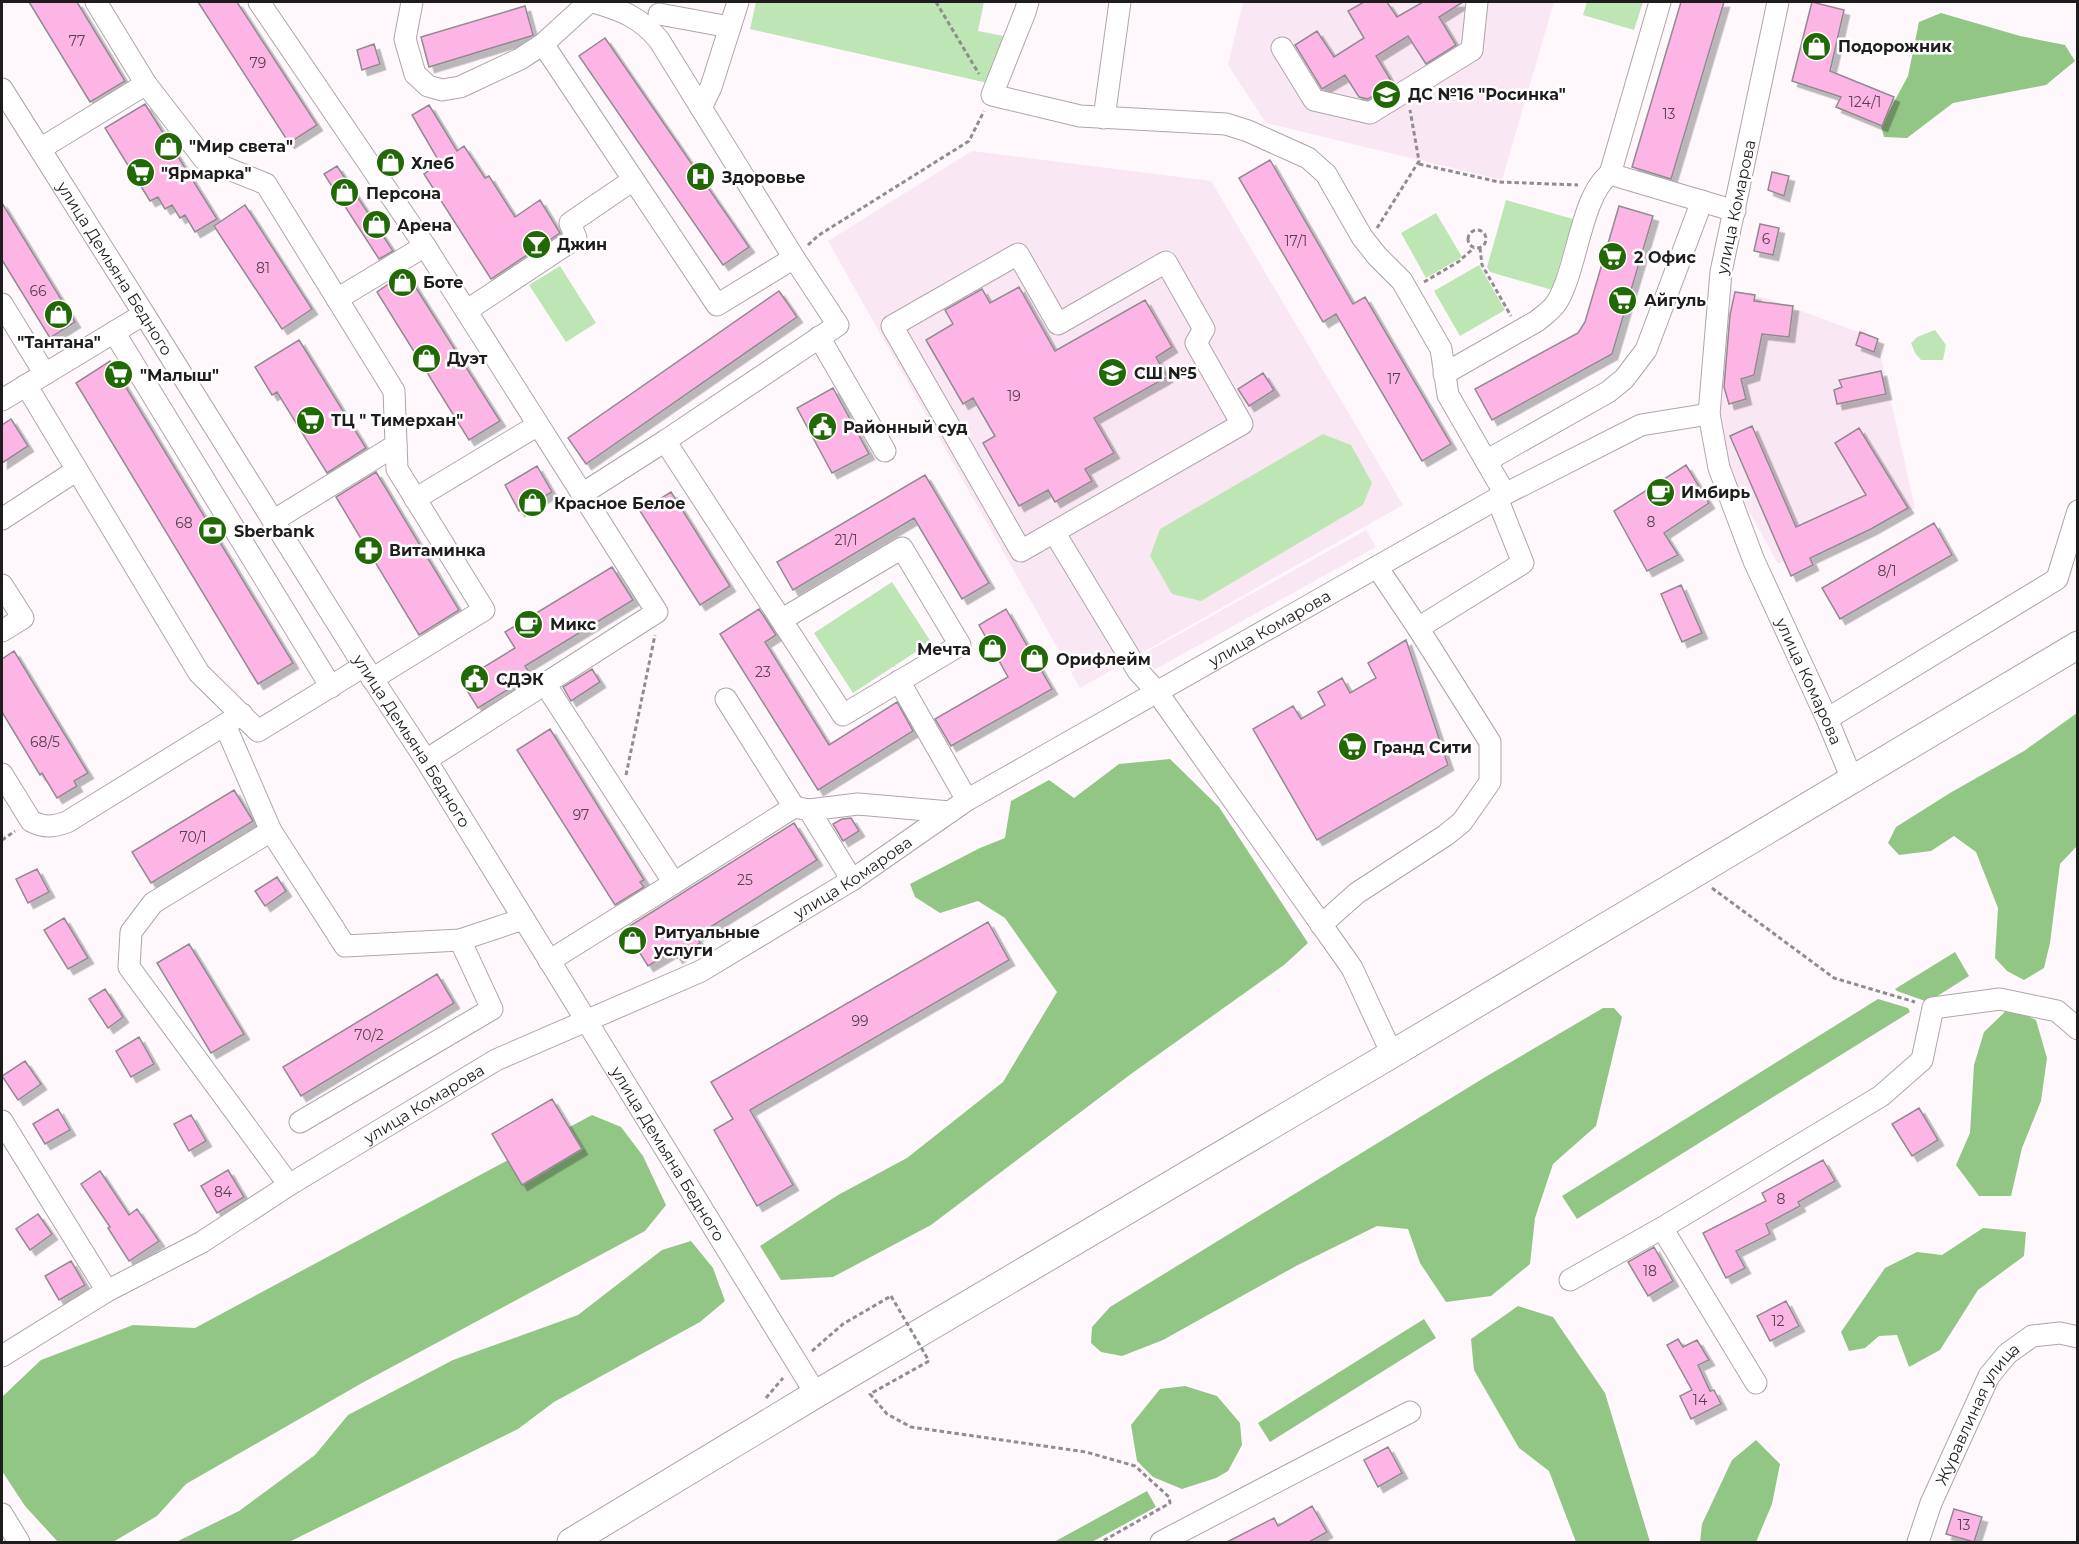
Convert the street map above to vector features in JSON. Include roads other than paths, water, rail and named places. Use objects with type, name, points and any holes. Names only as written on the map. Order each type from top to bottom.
[{"type":"main road","points":[[571,1542],[816,1394],[2078,645]]},
{"type":"street","points":[[96,2],[146,84],[204,159],[266,184],[394,391],[397,469],[484,610],[368,672],[330,687],[258,731],[233,720]]},
{"type":"street","points":[[259,2],[425,246],[657,612],[426,760]]},
{"type":"street","points":[[412,2],[405,39],[415,74],[428,86],[442,90],[460,87],[520,59],[543,44],[591,2],[624,12],[656,14],[730,27]]},
{"type":"street","points":[[701,108],[711,87],[738,2]]},
{"type":"street","points":[[1028,2],[992,95],[1069,114],[1226,124],[1248,131],[1308,158],[1326,174],[1367,244],[1396,275],[1408,292],[1441,349],[1448,395],[1486,461],[1501,496],[1523,563],[1418,628]]},
{"type":"street","points":[[1104,118],[1120,2]]},
{"type":"street","points":[[1282,48],[1314,100],[1370,113],[1472,50],[1477,2]]},
{"type":"street","points":[[1444,374],[1520,331],[1549,312],[1557,302],[1604,180],[1660,2]]},
{"type":"street","name":"улица Комарова","points":[[1778,2],[1721,272],[1709,414],[1719,468],[1754,561],[1827,718],[1852,779]]},
{"type":"street","points":[[582,494],[838,325],[659,40],[656,14]]},
{"type":"street","points":[[543,44],[717,304],[794,258]]},
{"type":"street","points":[[40,149],[146,84]]},
{"type":"street","name":"улица Демьяна Бедного","points":[[2,89],[368,672],[426,760],[816,1394]]},
{"type":"street","points":[[466,311],[576,238],[570,223],[633,180]]},
{"type":"street","points":[[1604,180],[1702,201],[1735,211]]},
{"type":"street","points":[[1486,461],[1608,392],[1636,366],[1653,334],[1702,201]]},
{"type":"street","points":[[338,299],[425,246]]},
{"type":"street","points":[[1018,254],[1058,324],[1166,262],[1204,329],[1196,344],[1242,424],[1054,532],[1021,551],[892,326],[1018,254]]},
{"type":"street","points":[[2,304],[45,374]]},
{"type":"street","points":[[2,400],[144,314]]},
{"type":"street","points":[[114,332],[330,687]]},
{"type":"street","points":[[819,337],[885,451]]},
{"type":"street","points":[[26,386],[199,673],[233,720],[271,831],[345,946],[460,940],[523,919]]},
{"type":"street","name":"улица Комарова","points":[[2,1356],[107,1291],[202,1242],[290,1185],[496,1060],[700,971],[852,880],[959,806],[1501,496],[1641,425],[1709,414]]},
{"type":"street","points":[[415,499],[538,425]]},
{"type":"street","points":[[665,441],[781,620],[843,715],[960,645],[902,548],[781,620]]},
{"type":"street","points":[[273,521],[396,445]]},
{"type":"street","points":[[2,519],[76,470]]},
{"type":"street","points":[[1827,718],[2057,579],[2078,511]]},
{"type":"street","points":[[1054,532],[1138,671],[1157,692],[1352,969],[1392,1054]]},
{"type":"street","points":[[1321,925],[1357,893],[1446,835],[1462,822],[1490,782],[1490,742],[1377,567]]},
{"type":"street","points":[[2,585],[23,618],[2,631]]},
{"type":"street","points":[[549,961],[674,883],[801,809],[858,804],[959,806],[899,681]]},
{"type":"street","points":[[545,684],[674,883]]},
{"type":"street","points":[[726,699],[852,880]]},
{"type":"street","points":[[2,774],[31,821],[51,827],[67,822],[233,720]]},
{"type":"street","points":[[271,831],[153,903],[131,932],[129,967],[290,1185]]},
{"type":"street","points":[[300,1122],[492,1009],[460,940]]},
{"type":"street","points":[[1570,1280],[1662,1228],[1881,1096],[1922,1060],[1933,1008],[2000,999],[2057,1011],[2078,1029]]},
{"type":"street","points":[[2,1121],[107,1291]]},
{"type":"street","points":[[1662,1228],[1756,1383]]},
{"type":"street","name":"Журавлиная улица","points":[[1918,1542],[1931,1503],[1989,1376],[2007,1354],[2032,1336],[2060,1333],[2078,1337]]},
{"type":"street","points":[[1170,1540],[1410,1412]]},
{"type":"street","points":[[2,1514],[19,1542]]},
{"type":"place","name":"Подорожник","points":[[1817,46]]},
{"type":"place","name":"ДС №16 \"Росинка\"","points":[[1387,94]]},
{"type":"place","name":"\"Мир света\"","points":[[168,146]]},
{"type":"place","name":"Хлеб","points":[[390,163]]},
{"type":"place","name":"\"Ярмарка\"","points":[[140,173]]},
{"type":"place","name":"Здоровье","points":[[701,177]]},
{"type":"place","name":"Персона","points":[[345,193]]},
{"type":"place","name":"Арена","points":[[376,225]]},
{"type":"place","name":"Джин","points":[[536,244]]},
{"type":"place","name":"2 Офис","points":[[1613,257]]},
{"type":"place","name":"Боте","points":[[402,282]]},
{"type":"place","name":"Айгуль","points":[[1623,300]]},
{"type":"place","name":"\"Тантана\"","points":[[59,314]]},
{"type":"place","name":"Дуэт","points":[[426,358]]},
{"type":"place","name":"СШ №5","points":[[1113,373]]},
{"type":"place","name":"\"Малыш\"","points":[[119,375]]},
{"type":"place","name":"ТЦ \" Тимерхан\"","points":[[310,420]]},
{"type":"place","name":"Районный суд","points":[[822,427]]},
{"type":"place","name":"Имбирь","points":[[1660,492]]},
{"type":"place","name":"Красное Белое","points":[[533,503]]},
{"type":"place","name":"Sberbank","points":[[213,531]]},
{"type":"place","name":"Витаминка","points":[[368,550]]},
{"type":"place","name":"Микс","points":[[529,624]]},
{"type":"place","name":"Мечта","points":[[992,649]]},
{"type":"place","name":"Орифлейм","points":[[1035,659]]},
{"type":"place","name":"СДЭК","points":[[475,679]]},
{"type":"place","name":"Гранд Сити","points":[[1352,747]]},
{"type":"place","name":"Ритуальные услуги","points":[[633,941]]}]
